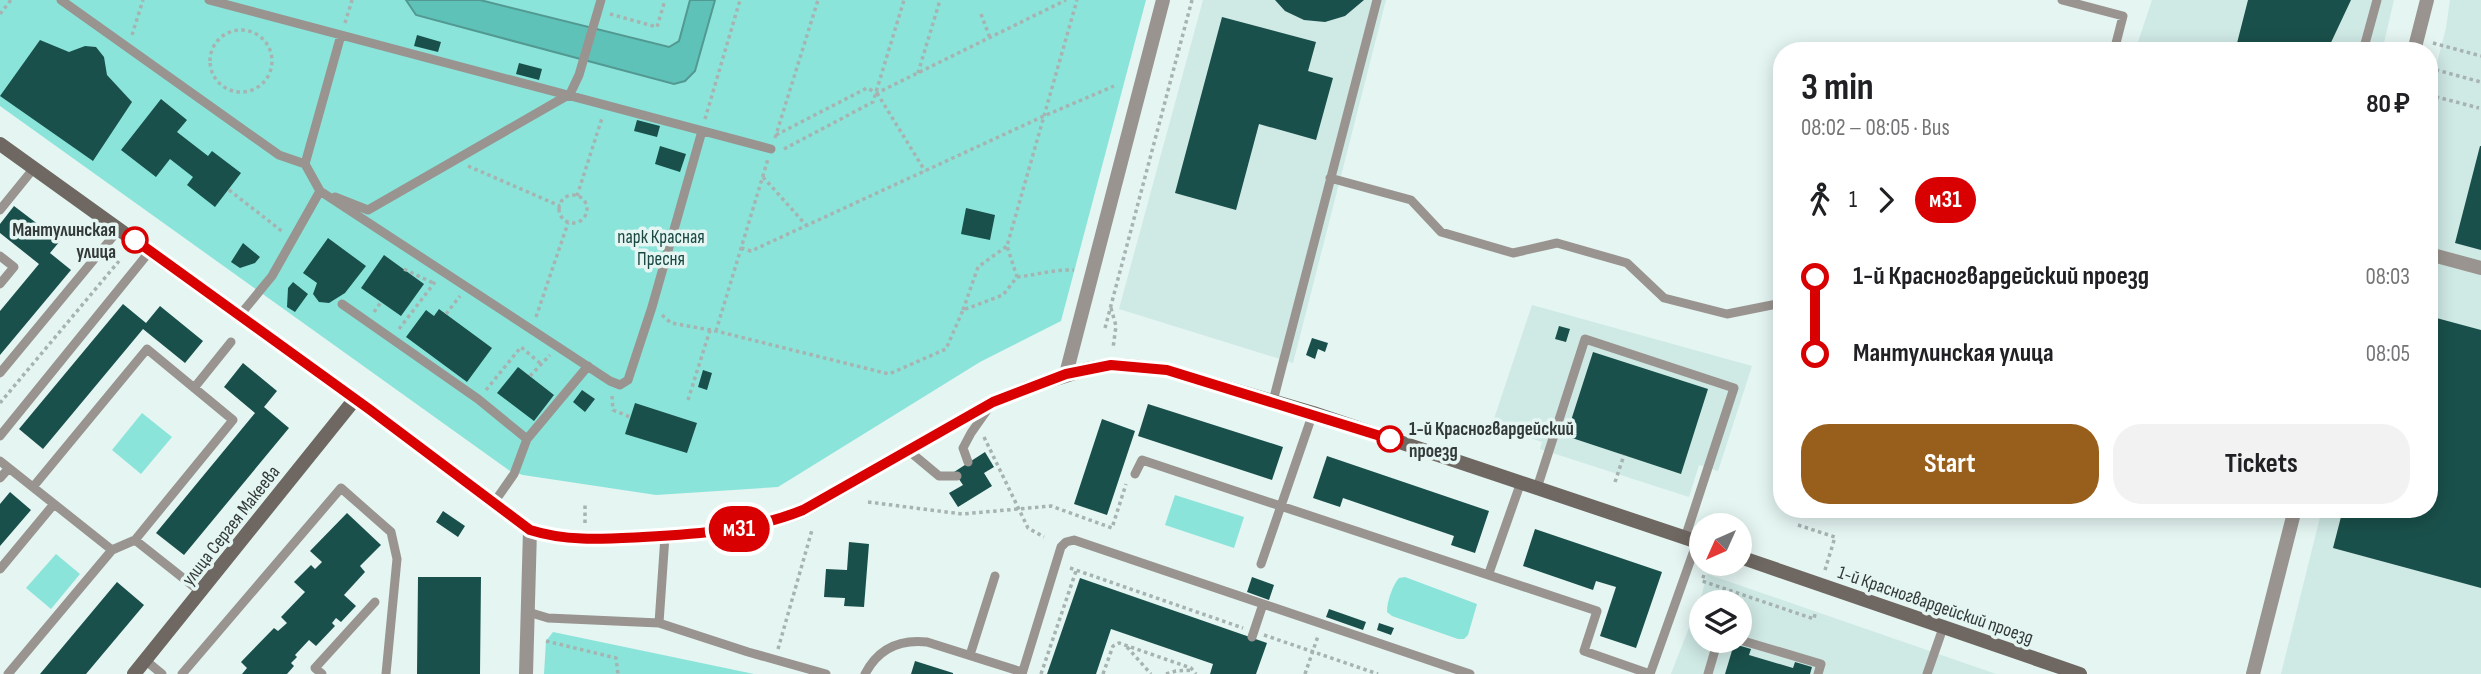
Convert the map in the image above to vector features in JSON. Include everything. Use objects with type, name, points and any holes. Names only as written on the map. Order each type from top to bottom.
[{"type":"street","points":[[1066,374],[1163,0]]},
{"type":"street","points":[[2417,42],[2427,0]]},
{"type":"street","points":[[0,144],[240,315],[493,504],[530,530],[551,537],[585,540],[665,536],[744,528],[775,521],[803,510],[993,402],[1066,374],[1111,365],[1167,370],[1313,413],[1689,539]]},
{"type":"street","points":[[2438,256],[2481,268]]},
{"type":"street","name":"улица Сергея Макеева","points":[[134,674],[202,593],[355,399]]},
{"type":"street","points":[[2253,674],[2293,518]]},
{"type":"street","points":[[526,674],[530,530]]},
{"type":"street","name":"1-й Красногвардейский проезд","points":[[1752,561],[2080,674]]},
{"type":"lane","points":[[61,0],[279,155],[305,164],[320,191],[620,385],[628,380],[652,307],[702,131]]},
{"type":"lane","points":[[209,0],[771,149]]},
{"type":"lane","points":[[369,209],[569,94],[579,75],[601,0]]},
{"type":"lane","points":[[1273,401],[1377,0]]},
{"type":"lane","points":[[2062,0],[2123,16],[2116,42]]},
{"type":"lane","points":[[2365,42],[2377,0]]},
{"type":"lane","points":[[305,164],[341,35]]},
{"type":"lane","points":[[0,210],[34,168]]},
{"type":"lane","points":[[1331,178],[1411,200],[1441,232],[1513,253],[1557,243],[1627,263],[1664,298],[1727,314],[1773,305]]},
{"type":"lane","points":[[320,191],[369,209]]},
{"type":"lane","points":[[240,315],[272,276],[320,191]]},
{"type":"lane","points":[[367,222],[369,209]]},
{"type":"lane","points":[[0,373],[120,228]]},
{"type":"lane","points":[[0,436],[150,251]]},
{"type":"lane","points":[[0,256],[14,267],[0,284]]},
{"type":"lane","points":[[342,304],[478,399],[527,439]]},
{"type":"lane","points":[[1537,488],[1585,339],[1734,388],[1701,513]]},
{"type":"lane","points":[[194,388],[231,342]]},
{"type":"lane","points":[[8,674],[112,550],[135,540],[233,420],[147,349],[33,487]]},
{"type":"lane","points":[[493,504],[514,474],[527,439],[588,366]]},
{"type":"lane","points":[[968,463],[963,448],[993,402]]},
{"type":"lane","points":[[1261,564],[1313,413]]},
{"type":"lane","points":[[909,451],[939,475],[957,476]]},
{"type":"lane","points":[[1135,474],[1142,460],[1597,611],[1584,651],[1650,674],[1689,556]]},
{"type":"lane","points":[[0,461],[112,550]]},
{"type":"lane","points":[[0,478],[9,468]]},
{"type":"lane","points":[[1489,573],[1521,482]]},
{"type":"lane","points":[[182,674],[341,488],[391,532],[397,559],[386,674]]},
{"type":"lane","points":[[0,569],[54,504]]},
{"type":"lane","points":[[659,623],[665,536]]},
{"type":"lane","points":[[135,540],[202,593]]},
{"type":"lane","points":[[865,674],[878,655],[904,642],[927,642],[1022,673],[1061,547],[1070,541],[1081,542],[1470,674]]},
{"type":"lane","points":[[970,655],[995,576]]},
{"type":"lane","points":[[322,674],[315,668],[375,602]]},
{"type":"lane","points":[[1252,634],[1263,604]]},
{"type":"lane","points":[[528,612],[548,618],[659,623],[826,674]]},
{"type":"lane","points":[[1927,674],[1942,628]]},
{"type":"lane","points":[[1752,644],[1821,664],[1818,674]]},
{"type":"lane","points":[[1708,674],[1714,653]]},
{"type":"lane","points":[[145,660],[162,674]]},
{"type":"path","points":[[0,13],[11,0]]},
{"type":"path","points":[[129,46],[143,0]]},
{"type":"path","points":[[341,35],[352,0]]},
{"type":"path","points":[[596,15],[657,27],[665,0]]},
{"type":"path","points":[[702,131],[740,0]]},
{"type":"path","points":[[688,400],[741,248],[818,0]]},
{"type":"path","points":[[771,149],[785,149],[873,102],[904,0]]},
{"type":"path","points":[[918,73],[940,0]]},
{"type":"path","points":[[877,93],[1066,0]]},
{"type":"path","points":[[1017,277],[1007,246],[1077,0]]},
{"type":"path","points":[[1105,328],[1192,0]]},
{"type":"path","points":[[981,14],[990,38]]},
{"type":"path","points":[[240,30],[253,32],[264,40],[270,51],[272,64],[269,75],[261,85],[250,91],[239,92],[227,89],[217,81],[210,60],[212,49],[218,40],[227,33],[240,30]]},
{"type":"path","points":[[2438,49],[2481,56]]},
{"type":"path","points":[[2438,70],[2481,82]]},
{"type":"path","points":[[741,248],[751,251],[1114,86]]},
{"type":"path","points":[[776,135],[867,88],[877,93],[925,171]]},
{"type":"path","points":[[2438,97],[2479,108]]},
{"type":"path","points":[[577,196],[606,105]]},
{"type":"path","points":[[454,160],[560,205]]},
{"type":"path","points":[[763,177],[806,225]]},
{"type":"path","points":[[229,190],[293,239]]},
{"type":"path","points":[[568,223],[561,216],[560,205],[566,197],[577,196],[586,203],[587,215]]},
{"type":"path","points":[[587,215],[592,217]]},
{"type":"path","points":[[568,223],[579,222],[587,215]]},
{"type":"path","points":[[532,329],[568,223]]},
{"type":"path","points":[[670,323],[713,330],[889,374],[946,349],[978,267],[1007,246]]},
{"type":"path","points":[[0,403],[119,261]]},
{"type":"path","points":[[404,269],[433,284]]},
{"type":"path","points":[[963,310],[1003,295],[1017,277],[1054,269],[1074,270]]},
{"type":"path","points":[[392,338],[442,271]]},
{"type":"path","points":[[446,314],[457,300]]},
{"type":"path","points":[[375,311],[381,302]]},
{"type":"path","points":[[1111,306],[1116,326],[1113,348]]},
{"type":"path","points":[[28,338],[58,364]]},
{"type":"path","points":[[530,376],[558,346]]},
{"type":"path","points":[[478,399],[520,347],[541,364]]},
{"type":"path","points":[[610,381],[613,410],[630,417]]},
{"type":"path","points":[[977,424],[1030,531],[1044,537]]},
{"type":"path","points":[[1615,482],[1624,455]]},
{"type":"path","points":[[868,502],[962,514],[1051,506],[1112,528],[1127,482],[1135,474]]},
{"type":"path","points":[[1798,525],[1835,537],[1825,570]]},
{"type":"path","points":[[775,660],[812,530]]},
{"type":"path","points":[[1070,568],[1252,634],[1378,674]]},
{"type":"path","points":[[1041,674],[1076,571]]},
{"type":"path","points":[[1704,576],[1702,582],[1814,619],[1815,614]]},
{"type":"path","points":[[1305,674],[1322,624]]},
{"type":"path","points":[[546,641],[616,659],[618,674]]},
{"type":"path","points":[[1103,674],[1113,646],[1119,643],[1196,672]]},
{"type":"path","points":[[1126,645],[1151,674]]},
{"type":"path","points":[[1166,674],[1184,670],[1196,672]]},
{"type":"shaded area","points":[[406,0],[480,0],[669,47],[679,41],[690,0],[715,0],[695,71],[685,81],[674,84],[416,15]]},
{"type":"shaded area","points":[[1203,0],[1386,0],[1293,363],[1119,309]]},
{"type":"shaded area","points":[[2152,0],[2394,0],[2384,42],[2138,42]]},
{"type":"shaded area","points":[[2450,0],[2481,0],[2481,674],[2281,674],[2320,518],[2438,518],[2438,59]]},
{"type":"shaded area","points":[[1532,305],[1752,366],[1718,471],[1699,465],[1689,497],[1540,449],[1542,442],[1492,425]]},
{"type":"shaded area","points":[[1706,576],[1713,576],[1996,674],[1671,674],[1689,628],[1689,653],[1752,653],[1752,590],[1703,590]]},
{"type":"green space","name":"парк Красная Пресня","points":[[0,0],[1146,0],[1061,321],[980,362],[778,487],[656,495],[510,471],[0,106]]},
{"type":"green space","points":[[142,413],[172,437],[141,474],[112,450]]},
{"type":"green space","points":[[1175,495],[1244,517],[1234,548],[1165,525]]},
{"type":"green space","points":[[56,554],[80,574],[51,609],[26,588]]},
{"type":"green space","points":[[1405,577],[1477,604],[1468,635],[1464,639],[1458,639],[1387,612],[1394,585],[1399,578]]},
{"type":"green space","points":[[553,632],[754,674],[544,674],[546,641]]},
{"type":"building","points":[[1275,0],[1364,0],[1345,16],[1325,22],[1304,20],[1285,11]]},
{"type":"building","points":[[2248,0],[2351,0],[2331,42],[2237,42]]},
{"type":"building","points":[[1222,17],[1316,42],[1308,71],[1333,78],[1316,140],[1259,124],[1236,210],[1175,193]]},
{"type":"building","points":[[417,35],[441,42],[438,52],[414,46]]},
{"type":"building","points":[[40,40],[69,52],[85,46],[96,47],[104,57],[107,75],[132,102],[93,161],[0,96]]},
{"type":"building","points":[[519,63],[542,69],[539,80],[516,74]]},
{"type":"building","points":[[161,99],[187,120],[177,132],[208,156],[212,151],[241,173],[215,207],[187,185],[193,177],[170,159],[156,177],[121,150]]},
{"type":"building","points":[[637,120],[660,126],[657,137],[634,131]]},
{"type":"building","points":[[660,146],[686,154],[680,172],[655,164]]},
{"type":"building","points":[[2481,146],[2481,250],[2455,243]]},
{"type":"building","points":[[14,206],[60,241],[50,253],[71,270],[0,355],[0,311],[39,264],[0,233],[0,224]]},
{"type":"building","points":[[966,208],[995,215],[990,240],[961,234]]},
{"type":"building","points":[[328,238],[366,266],[345,293],[329,303],[319,302],[313,294],[317,283],[303,273]]},
{"type":"building","points":[[243,243],[260,257],[255,263],[240,268],[231,262]]},
{"type":"building","points":[[384,255],[424,284],[401,316],[361,288]]},
{"type":"building","points":[[293,282],[308,294],[295,312],[287,307],[288,288]]},
{"type":"building","points":[[123,304],[146,323],[160,306],[203,341],[185,363],[143,329],[43,449],[19,429]]},
{"type":"building","points":[[439,309],[492,348],[467,382],[406,337],[426,310],[434,316]]},
{"type":"building","points":[[2438,318],[2481,330],[2481,588],[2333,548],[2341,518],[2438,518]]},
{"type":"building","points":[[1559,326],[1570,329],[1566,342],[1555,339]]},
{"type":"building","points":[[1312,338],[1328,343],[1325,352],[1318,349],[1315,359],[1306,355]]},
{"type":"building","points":[[1593,352],[1708,389],[1681,474],[1566,436]]},
{"type":"building","points":[[243,363],[277,391],[264,407],[289,428],[184,555],[156,533],[255,413],[224,387]]},
{"type":"building","points":[[518,367],[554,395],[534,421],[497,393]]},
{"type":"building","points":[[703,370],[712,373],[707,390],[698,387]]},
{"type":"building","points":[[582,390],[595,399],[585,412],[573,402]]},
{"type":"building","points":[[635,403],[697,423],[687,453],[625,434]]},
{"type":"building","points":[[1148,404],[1283,447],[1272,480],[1138,436]]},
{"type":"building","points":[[1102,419],[1135,431],[1107,515],[1074,504]]},
{"type":"building","points":[[985,452],[994,467],[984,473],[992,486],[958,507],[949,493],[963,485],[954,472]]},
{"type":"building","points":[[1327,456],[1489,511],[1475,553],[1451,545],[1454,536],[1343,498],[1340,507],[1313,498]]},
{"type":"building","points":[[10,492],[31,510],[0,546],[0,504]]},
{"type":"building","points":[[443,511],[465,526],[458,537],[436,522]]},
{"type":"building","points":[[347,513],[381,545],[360,566],[365,572],[344,595],[356,606],[341,622],[336,618],[332,623],[335,626],[316,646],[309,640],[295,655],[297,657],[291,663],[294,666],[287,674],[242,674],[247,668],[241,662],[274,628],[278,631],[287,623],[281,617],[305,592],[294,582],[311,565],[315,569],[322,562],[310,551]]},
{"type":"building","points":[[1535,529],[1662,572],[1636,648],[1600,636],[1616,587],[1596,581],[1593,590],[1523,566]]},
{"type":"building","points":[[849,542],[869,544],[864,607],[844,606],[845,598],[824,597],[826,569],[847,570]]},
{"type":"building","points":[[418,577],[481,577],[480,674],[417,674]]},
{"type":"building","points":[[1252,577],[1274,585],[1269,600],[1247,592]]},
{"type":"building","points":[[1080,578],[1267,643],[1256,674],[1210,674],[1213,664],[1111,629],[1096,674],[1047,674]]},
{"type":"building","points":[[117,582],[144,605],[86,674],[40,674]]},
{"type":"building","points":[[1329,609],[1366,622],[1363,630],[1326,617]]},
{"type":"building","points":[[1379,623],[1394,628],[1391,635],[1377,630]]},
{"type":"building","points":[[1731,653],[1750,653],[1749,655],[1793,668],[1795,662],[1812,667],[1810,674],[1725,674]]},
{"type":"building","points":[[915,661],[953,673],[953,674],[911,674]]},
{"type":"bus line","name":"м31","points":[[135,240],[369,409],[493,504],[530,530],[551,537],[585,540],[665,536],[744,528],[775,521],[803,510],[993,402],[1066,374],[1111,365],[1167,370],[1390,439]]},
{"type":"place","name":"Мантулинская улица","points":[[135,240]]},
{"type":"place","name":"1-й Красногвардейский проезд","points":[[1390,439]]}]
